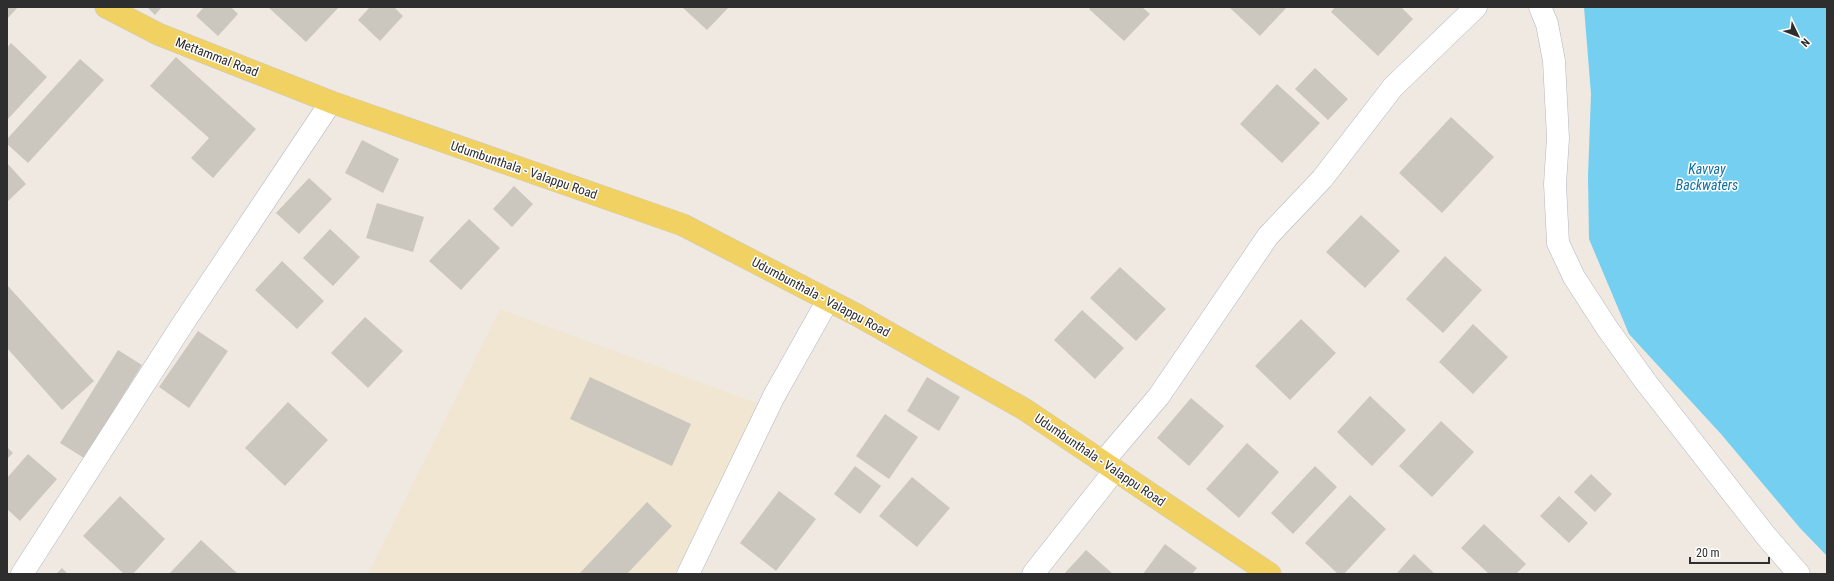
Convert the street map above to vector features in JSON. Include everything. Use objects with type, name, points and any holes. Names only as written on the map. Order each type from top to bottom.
[{"type":"main road","name":"Mettammal Road","points":[[106,7],[158,34],[331,102]]},
{"type":"main road","name":"Udumbunthala - Valappu Road","points":[[331,102],[683,225],[828,300],[1024,409],[1270,574]]},
{"type":"street","points":[[1033,574],[1159,396],[1268,236],[1322,179],[1392,87],[1476,7]]},
{"type":"street","points":[[1540,7],[1547,24],[1554,60],[1558,138],[1555,184],[1558,243],[1574,277],[1606,328],[1645,381],[1761,530],[1799,574]]},
{"type":"street","points":[[22,574],[184,322],[331,102]]},
{"type":"street","points":[[688,574],[774,396],[828,300]]},
{"type":"shaded area","points":[[500,309],[762,405],[675,574],[368,574]]},
{"type":"water","name":"Kavvay Backwaters","points":[[1584,7],[1827,7],[1827,556],[1800,528],[1721,434],[1629,334],[1589,239],[1588,176],[1591,94]]},
{"type":"building","points":[[7,7],[18,7],[7,19]]},
{"type":"building","points":[[147,7],[162,7],[155,15]]},
{"type":"building","points":[[204,7],[231,7],[238,14],[218,36],[196,16]]},
{"type":"building","points":[[268,7],[339,7],[306,42]]},
{"type":"building","points":[[370,7],[394,7],[403,16],[380,41],[358,20]]},
{"type":"building","points":[[682,7],[729,7],[707,30]]},
{"type":"building","points":[[1091,7],[1142,7],[1150,14],[1124,41],[1089,9]]},
{"type":"building","points":[[1229,7],[1287,7],[1260,36]]},
{"type":"building","points":[[1335,7],[1401,7],[1413,19],[1378,56],[1331,12]]},
{"type":"building","points":[[11,43],[47,77],[7,120],[7,48]]},
{"type":"building","points":[[176,57],[256,129],[213,178],[191,158],[209,138],[150,86]]},
{"type":"building","points":[[80,59],[104,80],[28,163],[7,144],[7,139]]},
{"type":"building","points":[[1315,68],[1348,99],[1328,120],[1295,89]]},
{"type":"building","points":[[1277,84],[1320,123],[1282,163],[1240,124]]},
{"type":"building","points":[[1451,117],[1494,157],[1442,213],[1399,173]]},
{"type":"building","points":[[362,140],[399,159],[383,193],[345,173]]},
{"type":"building","points":[[7,163],[26,184],[7,202]]},
{"type":"building","points":[[309,178],[332,199],[299,234],[276,213]]},
{"type":"building","points":[[514,186],[533,204],[512,227],[493,209]]},
{"type":"building","points":[[377,203],[424,217],[413,252],[366,238]]},
{"type":"building","points":[[1361,215],[1400,251],[1365,288],[1326,252]]},
{"type":"building","points":[[469,219],[500,248],[461,290],[429,261]]},
{"type":"building","points":[[330,229],[360,257],[333,286],[303,258]]},
{"type":"building","points":[[1445,256],[1482,290],[1443,333],[1406,299]]},
{"type":"building","points":[[282,261],[324,301],[297,329],[255,290]]},
{"type":"building","points":[[1120,267],[1166,309],[1136,341],[1090,298]]},
{"type":"building","points":[[7,285],[94,381],[62,410],[7,348]]},
{"type":"building","points":[[1082,310],[1124,348],[1095,379],[1054,340]]},
{"type":"building","points":[[365,317],[403,351],[368,388],[331,353]]},
{"type":"building","points":[[1301,319],[1336,353],[1290,400],[1255,366]]},
{"type":"building","points":[[1473,324],[1508,357],[1473,394],[1439,362]]},
{"type":"building","points":[[198,331],[228,351],[189,408],[159,387]]},
{"type":"building","points":[[118,350],[142,365],[84,458],[60,443]]},
{"type":"building","points":[[590,377],[691,424],[672,466],[570,419]]},
{"type":"building","points":[[927,377],[960,397],[939,431],[907,411]]},
{"type":"building","points":[[1370,396],[1406,430],[1372,466],[1337,432]]},
{"type":"building","points":[[1191,398],[1224,426],[1189,466],[1157,438]]},
{"type":"building","points":[[288,402],[328,440],[285,486],[245,448]]},
{"type":"building","points":[[885,414],[918,437],[889,479],[856,456]]},
{"type":"building","points":[[1441,421],[1474,452],[1432,497],[1399,466]]},
{"type":"building","points":[[1247,443],[1279,472],[1239,518],[1206,489]]},
{"type":"building","points":[[7,447],[13,453],[7,459]]},
{"type":"building","points":[[28,454],[57,479],[20,521],[7,509],[7,478]]},
{"type":"building","points":[[855,466],[881,486],[860,514],[834,494]]},
{"type":"building","points":[[1315,466],[1337,487],[1293,534],[1271,513]]},
{"type":"building","points":[[1591,474],[1612,494],[1595,512],[1574,492]]},
{"type":"building","points":[[912,477],[950,508],[917,547],[879,516]]},
{"type":"building","points":[[779,491],[816,519],[776,571],[740,543]]},
{"type":"building","points":[[1350,495],[1386,529],[1344,574],[1338,574],[1305,543]]},
{"type":"building","points":[[120,496],[165,539],[133,574],[124,574],[83,536]]},
{"type":"building","points":[[1559,496],[1588,523],[1569,543],[1540,516]]},
{"type":"building","points":[[647,502],[672,526],[627,574],[579,574]]},
{"type":"building","points":[[1484,524],[1526,564],[1516,574],[1489,574],[1461,548]]},
{"type":"building","points":[[201,540],[238,574],[169,574]]},
{"type":"building","points":[[1165,544],[1197,568],[1192,574],[1143,574]]},
{"type":"building","points":[[1086,550],[1113,574],[1064,574]]},
{"type":"building","points":[[1414,554],[1435,574],[1396,574]]},
{"type":"building","points":[[62,568],[68,574],[56,574]]}]
